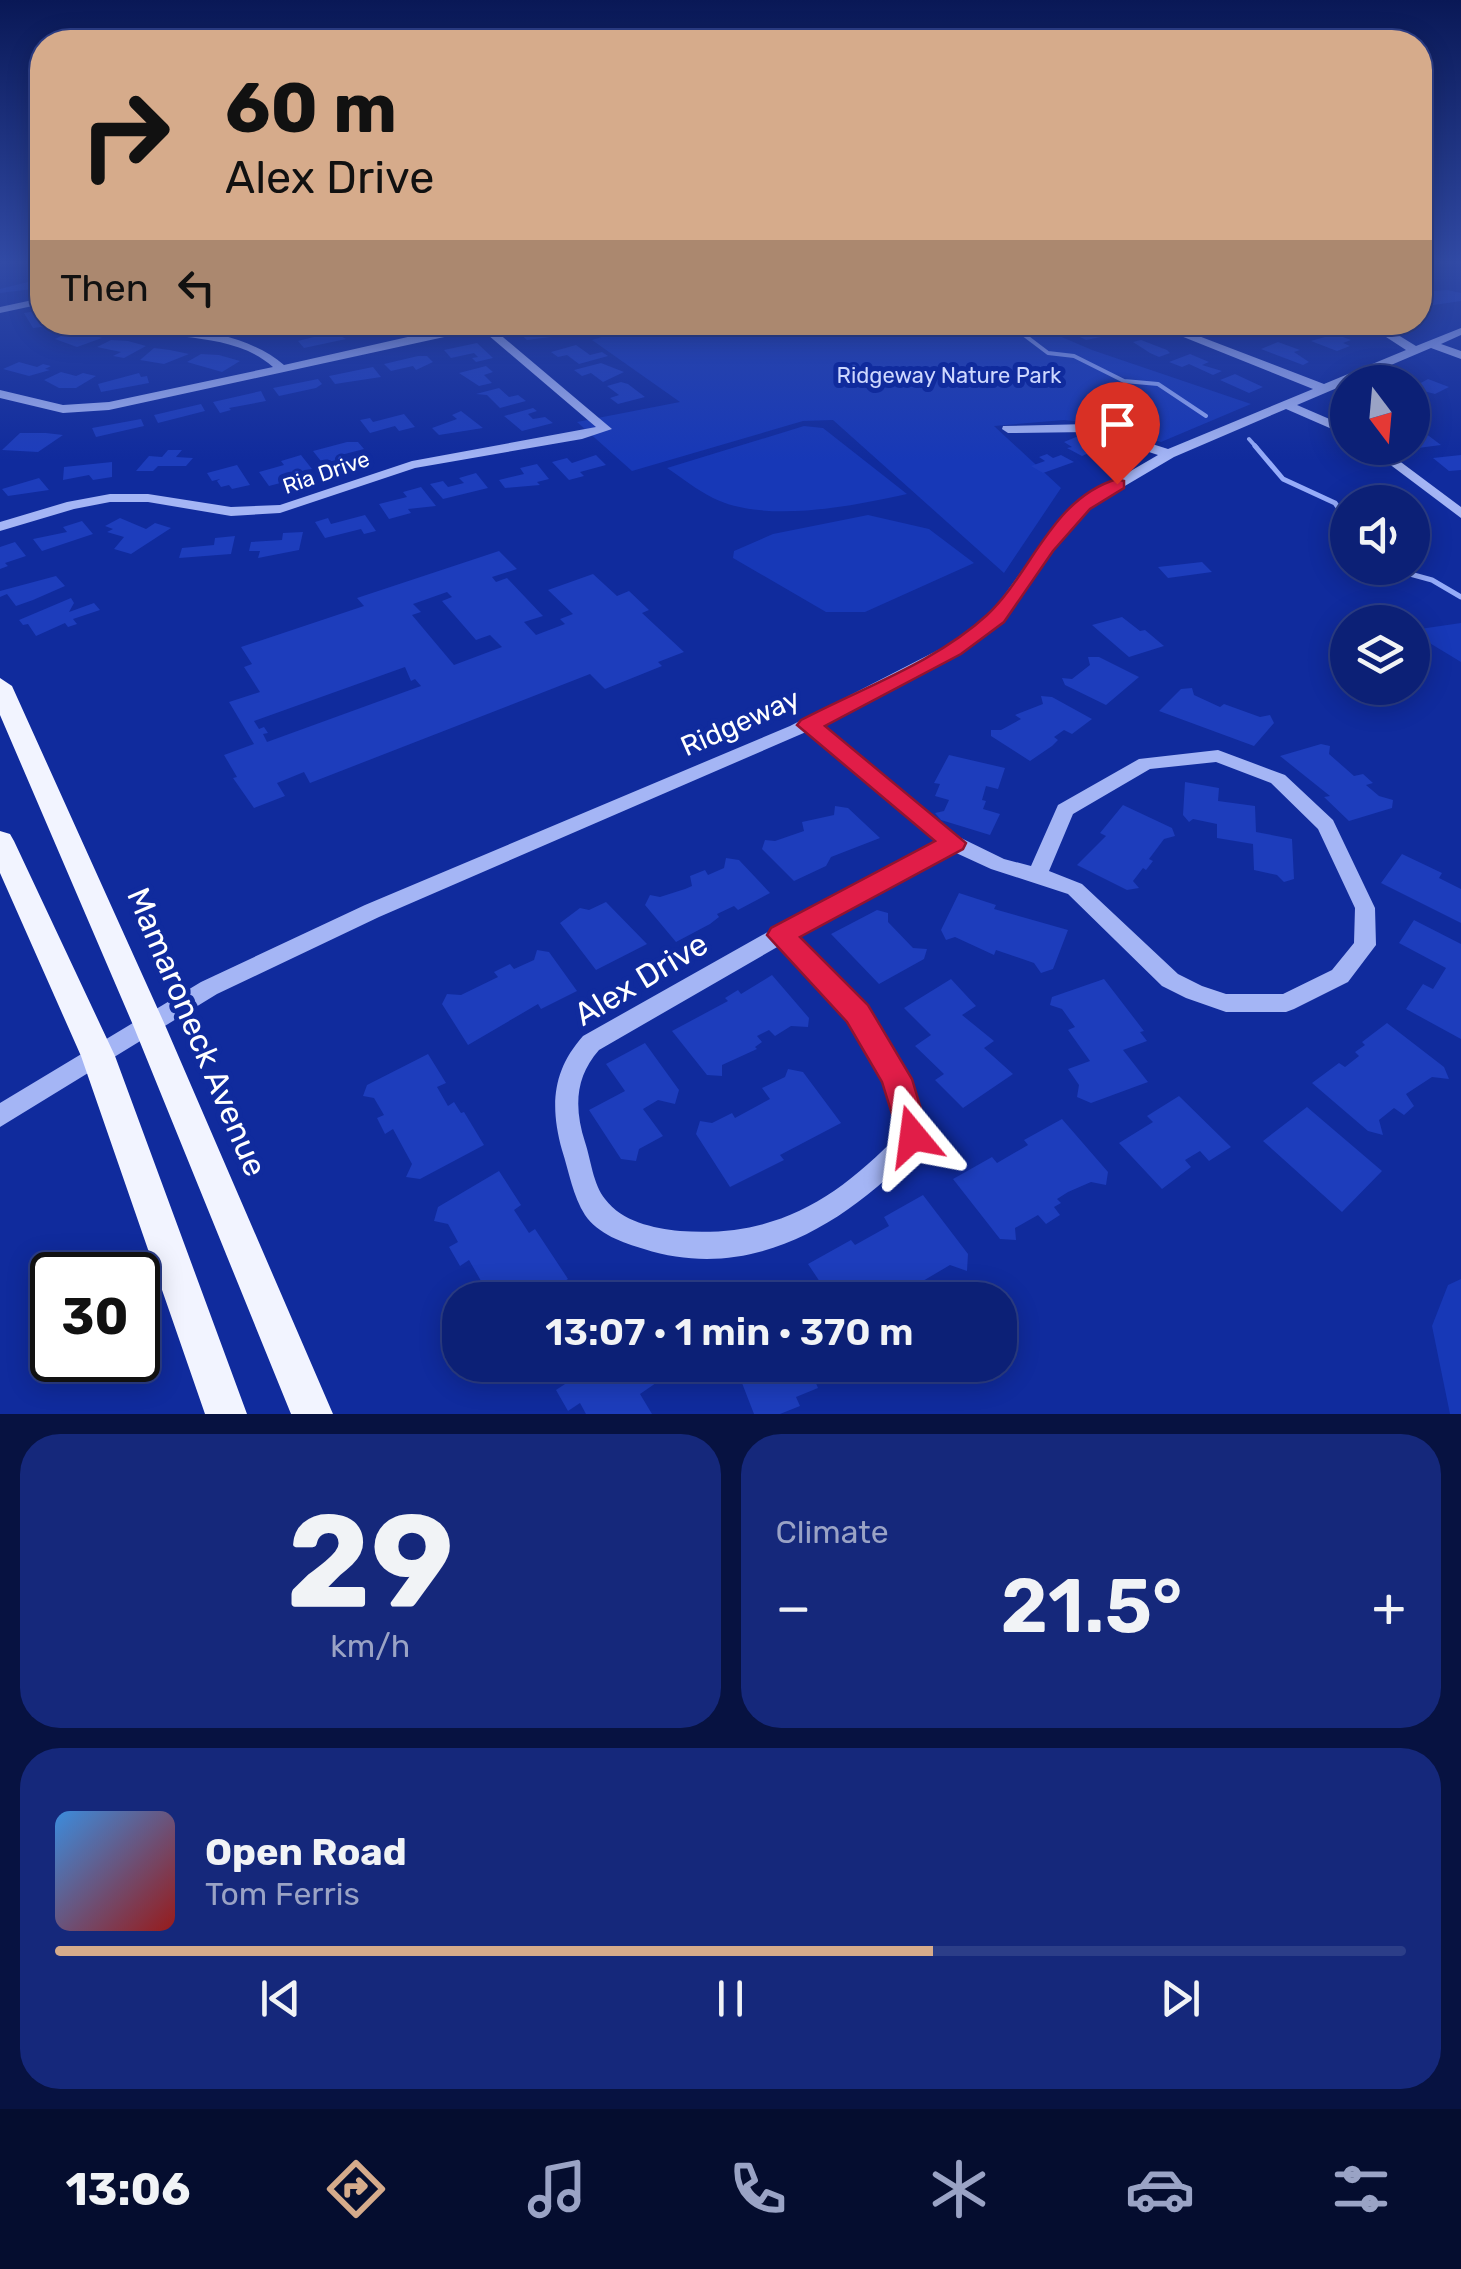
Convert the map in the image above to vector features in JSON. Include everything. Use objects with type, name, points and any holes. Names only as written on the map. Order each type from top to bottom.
[{"type":"main road","name":"Mamaroneck Avenue","points":[[0,686],[149,1024],[312,1414]]},
{"type":"main road","points":[[0,841],[98,1056],[226,1414]]},
{"type":"street","name":"Ridgeway","points":[[0,1116],[209,988],[372,911],[809,725],[968,639],[996,618],[1046,547],[1083,505],[1169,454],[1461,330]]},
{"type":"street","points":[[188,335],[248,346],[269,355],[282,369]]},
{"type":"street","points":[[0,394],[63,409],[108,406],[432,335]]},
{"type":"street","name":"Ria Drive","points":[[0,527],[78,502],[112,497],[165,500],[224,512],[280,509],[414,464],[552,443],[606,429],[493,335]]},
{"type":"street","points":[[1185,335],[1325,389]]},
{"type":"street","points":[[1396,335],[1422,347],[1461,354]]},
{"type":"street","points":[[1287,405],[1330,424]]},
{"type":"street","points":[[1008,429],[1088,428],[1169,454]]},
{"type":"street","points":[[1396,465],[1461,514]]},
{"type":"street","points":[[809,725],[954,843],[998,864],[1038,874],[1075,890],[1170,980],[1226,1002],[1286,1003],[1340,976],[1365,945],[1365,908],[1326,825],[1278,779],[1218,756],[1146,764],[1066,810],[1038,874]]},
{"type":"street","name":"Alex Drive","points":[[781,935],[858,1014],[897,1079],[913,1136],[877,1178],[809,1222],[755,1242],[703,1248],[654,1240],[619,1226],[596,1210],[563,1118],[573,1060],[591,1042],[781,935],[954,843]]},
{"type":"green space","name":"Ridgeway Nature Park","points":[[608,335],[1057,335],[1251,404],[1161,442],[1092,423],[1064,420],[994,426],[1061,488],[1004,573],[833,420],[803,421],[632,471],[577,422],[680,402],[592,340]]},
{"type":"green space","points":[[804,426],[823,428],[907,494],[809,510],[758,510],[713,498],[667,468]]},
{"type":"green space","points":[[868,515],[929,529],[974,563],[865,612],[826,612],[733,558],[734,551],[773,534]]},
{"type":"green space","points":[[1461,623],[1461,662],[1430,643],[1430,628]]},
{"type":"green space","points":[[1461,1279],[1461,1414],[1450,1414],[1432,1326],[1448,1285]]},
{"type":"building","points":[[63,335],[102,338],[77,347],[55,339]]},
{"type":"building","points":[[321,335],[346,339],[304,348],[298,341]]},
{"type":"building","points":[[521,335],[567,335],[527,340]]},
{"type":"building","points":[[1076,335],[1111,335],[1086,340]]},
{"type":"building","points":[[1332,335],[1351,340],[1343,343],[1350,346],[1337,351],[1311,341]]},
{"type":"building","points":[[111,340],[146,346],[124,358],[113,356],[121,352],[97,347]]},
{"type":"building","points":[[1141,340],[1170,353],[1159,357],[1133,342]]},
{"type":"building","points":[[1278,342],[1300,350],[1294,352],[1309,362],[1303,365],[1261,349]]},
{"type":"building","points":[[477,343],[493,358],[476,362],[472,358],[478,357],[474,353],[451,358],[444,350]]},
{"type":"building","points":[[576,345],[590,355],[602,352],[608,356],[579,364],[567,355],[558,357],[551,352]]},
{"type":"building","points":[[154,348],[189,354],[164,364],[140,360]]},
{"type":"building","points":[[201,354],[240,361],[222,372],[187,362]]},
{"type":"building","points":[[1190,354],[1209,362],[1202,365],[1222,371],[1213,375],[1189,364],[1182,367],[1169,362]]},
{"type":"building","points":[[427,356],[433,362],[416,370],[413,366],[391,371],[384,364]]},
{"type":"building","points":[[19,362],[51,366],[45,369],[50,370],[29,376],[3,369]]},
{"type":"building","points":[[601,363],[624,372],[603,382],[591,373],[582,376],[574,370]]},
{"type":"building","points":[[486,366],[493,372],[484,375],[492,383],[479,386],[459,373]]},
{"type":"building","points":[[373,367],[381,377],[335,384],[329,376]]},
{"type":"building","points":[[61,372],[96,376],[76,388],[59,388],[44,380]]},
{"type":"building","points":[[139,373],[141,377],[147,376],[149,383],[101,392],[98,384]]},
{"type":"building","points":[[1235,374],[1263,387],[1249,393],[1220,380]]},
{"type":"building","points":[[318,379],[322,384],[316,388],[279,396],[273,388]]},
{"type":"building","points":[[1430,380],[1449,387],[1430,393]]},
{"type":"building","points":[[621,382],[645,397],[618,404],[610,398],[619,395],[607,386]]},
{"type":"building","points":[[499,388],[509,397],[518,395],[526,401],[500,408],[487,395],[476,394]]},
{"type":"building","points":[[261,391],[266,401],[220,413],[213,402]]},
{"type":"building","points":[[201,404],[205,411],[158,423],[154,415]]},
{"type":"building","points":[[533,408],[537,411],[528,414],[533,419],[545,417],[553,423],[522,431],[504,416]]},
{"type":"building","points":[[461,411],[483,428],[439,435],[432,428],[457,419],[452,415]]},
{"type":"building","points":[[404,414],[415,427],[399,431],[395,426],[370,433],[360,420],[370,418],[373,422]]},
{"type":"building","points":[[141,419],[144,426],[96,437],[92,428]]},
{"type":"building","points":[[20,433],[63,435],[38,452],[2,450]]},
{"type":"building","points":[[1076,437],[1102,447],[1082,456],[1064,442]]},
{"type":"building","points":[[358,442],[364,449],[324,465],[313,451]]},
{"type":"building","points":[[168,450],[182,450],[176,457],[193,458],[186,466],[136,471],[149,456],[162,457]]},
{"type":"building","points":[[1047,454],[1053,458],[1061,455],[1074,462],[1043,473],[1031,466],[1045,461],[1039,457]]},
{"type":"building","points":[[301,455],[312,469],[284,476],[288,481],[269,486],[259,472],[284,465],[281,461]]},
{"type":"building","points":[[596,455],[606,465],[580,472],[584,476],[569,480],[552,462],[567,458],[572,463]]},
{"type":"building","points":[[1461,455],[1461,470],[1449,471],[1433,458]]},
{"type":"building","points":[[112,462],[112,477],[93,480],[89,475],[63,480],[64,467]]},
{"type":"building","points":[[537,464],[549,479],[537,482],[540,485],[505,488],[499,480],[524,474],[520,468]]},
{"type":"building","points":[[237,465],[250,485],[221,487],[217,481],[220,479],[212,481],[207,473]]},
{"type":"building","points":[[476,473],[488,488],[443,499],[430,484],[443,481],[448,487],[464,483],[459,478]]},
{"type":"building","points":[[39,478],[49,490],[8,496],[2,489]]},
{"type":"building","points":[[421,487],[436,506],[408,509],[411,513],[389,519],[379,504],[407,497],[403,492]]},
{"type":"building","points":[[365,515],[376,531],[364,534],[361,529],[325,538],[315,522],[328,518],[331,524]]},
{"type":"building","points":[[120,518],[146,529],[155,523],[171,528],[131,554],[114,549],[124,537],[107,532],[113,529],[105,526]]},
{"type":"building","points":[[82,521],[93,534],[42,551],[33,539],[67,532],[63,527]]},
{"type":"building","points":[[303,532],[299,550],[258,558],[260,551],[249,551],[251,542],[282,540],[283,533]]},
{"type":"building","points":[[235,536],[231,554],[179,558],[182,548],[214,545],[215,538]]},
{"type":"building","points":[[15,542],[26,556],[5,563],[8,566],[0,569],[0,547]]},
{"type":"building","points":[[499,551],[517,569],[492,577],[496,582],[507,578],[543,616],[524,622],[536,635],[565,624],[560,619],[573,614],[548,590],[593,574],[617,596],[629,591],[649,610],[642,613],[684,652],[658,662],[662,666],[605,689],[590,674],[310,783],[304,772],[277,783],[285,796],[254,808],[233,778],[237,777],[224,755],[254,744],[229,702],[260,692],[244,667],[252,664],[241,647],[364,606],[357,598]],"holes":[[[447,592],[452,597],[442,601],[476,640],[490,635],[502,647],[454,665],[412,615],[421,612],[413,604]],[[405,667],[411,681],[415,679],[421,686],[267,742],[263,734],[268,733],[254,721]]]},
{"type":"building","points":[[1202,562],[1212,572],[1168,578],[1158,567]]},
{"type":"building","points":[[56,576],[65,586],[33,600],[16,606],[7,594],[0,597],[0,591]]},
{"type":"building","points":[[71,598],[74,603],[69,612],[94,603],[100,610],[73,619],[77,624],[68,627],[65,623],[36,636],[28,624],[19,620]]},
{"type":"building","points":[[1122,617],[1164,646],[1129,657],[1092,625]]},
{"type":"building","points":[[1088,657],[1099,657],[1139,677],[1106,705],[1065,685],[1062,678],[1072,679],[1090,665]]},
{"type":"building","points":[[1192,688],[1194,695],[1220,707],[1224,704],[1260,717],[1270,715],[1274,723],[1254,746],[1159,711],[1181,689]]},
{"type":"building","points":[[1041,696],[1052,697],[1092,719],[1072,734],[1064,730],[1054,737],[1058,740],[1052,746],[1030,761],[991,736],[991,730],[1001,730],[1021,719],[1015,715],[1043,704]]},
{"type":"building","points":[[1321,744],[1330,746],[1329,754],[1354,776],[1363,774],[1373,783],[1366,785],[1379,796],[1393,800],[1392,808],[1349,821],[1324,797],[1330,796],[1280,756]]},
{"type":"building","points":[[949,755],[1005,768],[998,789],[986,786],[982,800],[986,801],[983,809],[1000,814],[990,835],[941,820],[935,813],[944,811],[949,800],[935,796],[940,784],[934,783]]},
{"type":"building","points":[[1185,782],[1219,788],[1218,801],[1255,806],[1256,832],[1292,839],[1294,879],[1284,882],[1277,875],[1254,870],[1253,844],[1217,838],[1217,824],[1193,819],[1189,822],[1183,815]]},
{"type":"building","points":[[1123,805],[1172,828],[1175,836],[1164,839],[1149,859],[1153,861],[1133,881],[1139,888],[1127,890],[1077,865],[1106,836],[1100,833]]},
{"type":"building","points":[[835,806],[848,808],[880,838],[831,857],[826,866],[794,881],[762,849],[765,840],[775,841],[804,831],[802,822],[834,815]]},
{"type":"building","points":[[1402,854],[1442,873],[1439,878],[1461,889],[1461,923],[1381,883]]},
{"type":"building","points":[[726,858],[739,860],[770,893],[738,910],[734,906],[717,914],[719,917],[710,924],[676,942],[645,905],[650,895],[660,897],[692,886],[690,876],[705,870],[708,875],[724,868]]},
{"type":"building","points":[[959,893],[996,905],[994,909],[1068,930],[1053,969],[1041,973],[1034,963],[996,950],[994,955],[955,937],[946,940],[941,930]]},
{"type":"building","points":[[606,902],[647,944],[596,970],[560,923],[580,908],[589,910]]},
{"type":"building","points":[[877,910],[888,913],[888,922],[913,948],[927,949],[924,959],[879,984],[831,934]]},
{"type":"building","points":[[1414,920],[1461,944],[1461,1039],[1406,1009],[1423,984],[1433,989],[1446,968],[1399,943]]},
{"type":"building","points":[[537,950],[549,952],[577,991],[541,1009],[538,1004],[468,1045],[442,1004],[447,994],[461,995],[498,977],[494,972],[510,964],[514,969],[534,960]]},
{"type":"building","points":[[772,975],[809,1018],[808,1027],[791,1026],[775,1036],[769,1030],[757,1036],[762,1042],[757,1049],[722,1065],[722,1076],[707,1075],[672,1031],[728,1001],[725,998],[738,990],[741,994]]},
{"type":"building","points":[[951,979],[976,1006],[962,1015],[994,1041],[984,1048],[1013,1074],[963,1108],[935,1080],[944,1074],[915,1046],[931,1035],[904,1008]]},
{"type":"building","points":[[1104,979],[1144,1031],[1140,1032],[1147,1041],[1123,1050],[1148,1082],[1091,1103],[1077,1097],[1079,1085],[1068,1069],[1090,1061],[1068,1030],[1075,1027],[1062,1009],[1050,1005],[1052,997]]},
{"type":"building","points":[[1387,1023],[1444,1067],[1449,1079],[1432,1077],[1406,1094],[1414,1106],[1404,1115],[1394,1108],[1379,1120],[1383,1135],[1368,1131],[1312,1083],[1339,1063],[1345,1067],[1359,1056],[1355,1052],[1365,1045],[1362,1042]]},
{"type":"building","points":[[645,1043],[679,1090],[675,1104],[658,1100],[643,1109],[663,1136],[639,1149],[636,1161],[621,1159],[589,1110],[625,1091],[606,1064]]},
{"type":"building","points":[[428,1054],[446,1083],[437,1087],[448,1106],[454,1102],[464,1112],[484,1145],[420,1179],[406,1177],[412,1164],[393,1129],[385,1134],[377,1118],[384,1115],[374,1098],[363,1096],[367,1085]]},
{"type":"building","points":[[788,1069],[803,1072],[841,1123],[780,1155],[784,1160],[730,1187],[696,1134],[700,1121],[712,1123],[732,1113],[735,1118],[770,1099],[762,1088],[785,1077]]},
{"type":"building","points":[[1179,1096],[1231,1147],[1209,1161],[1200,1151],[1185,1160],[1191,1167],[1162,1189],[1119,1143],[1153,1122],[1147,1116]]},
{"type":"building","points":[[1307,1107],[1382,1171],[1342,1212],[1263,1141]]},
{"type":"building","points":[[1062,1119],[1108,1172],[1106,1185],[1091,1182],[1068,1192],[1057,1199],[1061,1203],[1054,1207],[1060,1215],[1046,1224],[1038,1215],[1015,1228],[1016,1240],[1000,1239],[953,1179],[992,1157],[997,1163],[1028,1145],[1024,1140]]},
{"type":"building","points":[[499,1171],[521,1205],[514,1210],[529,1233],[535,1229],[568,1279],[482,1282],[469,1260],[460,1266],[449,1247],[458,1242],[448,1224],[434,1221],[438,1207]]},
{"type":"building","points":[[923,1195],[968,1254],[967,1271],[950,1265],[921,1282],[820,1282],[808,1264],[851,1240],[855,1245],[889,1226],[884,1217]]},
{"type":"building","points":[[568,1382],[656,1383],[640,1394],[652,1414],[586,1414],[580,1403],[568,1411],[556,1390]]},
{"type":"building","points":[[742,1382],[815,1382],[818,1388],[796,1397],[800,1406],[780,1414],[754,1414]]},
{"type":"waterway","points":[[1024,335],[1048,353],[1074,356],[1124,381],[1158,384],[1206,416]]},
{"type":"waterway","points":[[1249,439],[1257,448]]},
{"type":"waterway","points":[[1255,446],[1283,479],[1330,501]]},
{"type":"waterway","points":[[1430,579],[1461,597]]},
{"type":"route","points":[[913,1136],[897,1079],[858,1014],[781,935],[954,843],[809,725],[954,650],[996,618],[1046,547],[1083,505],[1117,484]]}]
